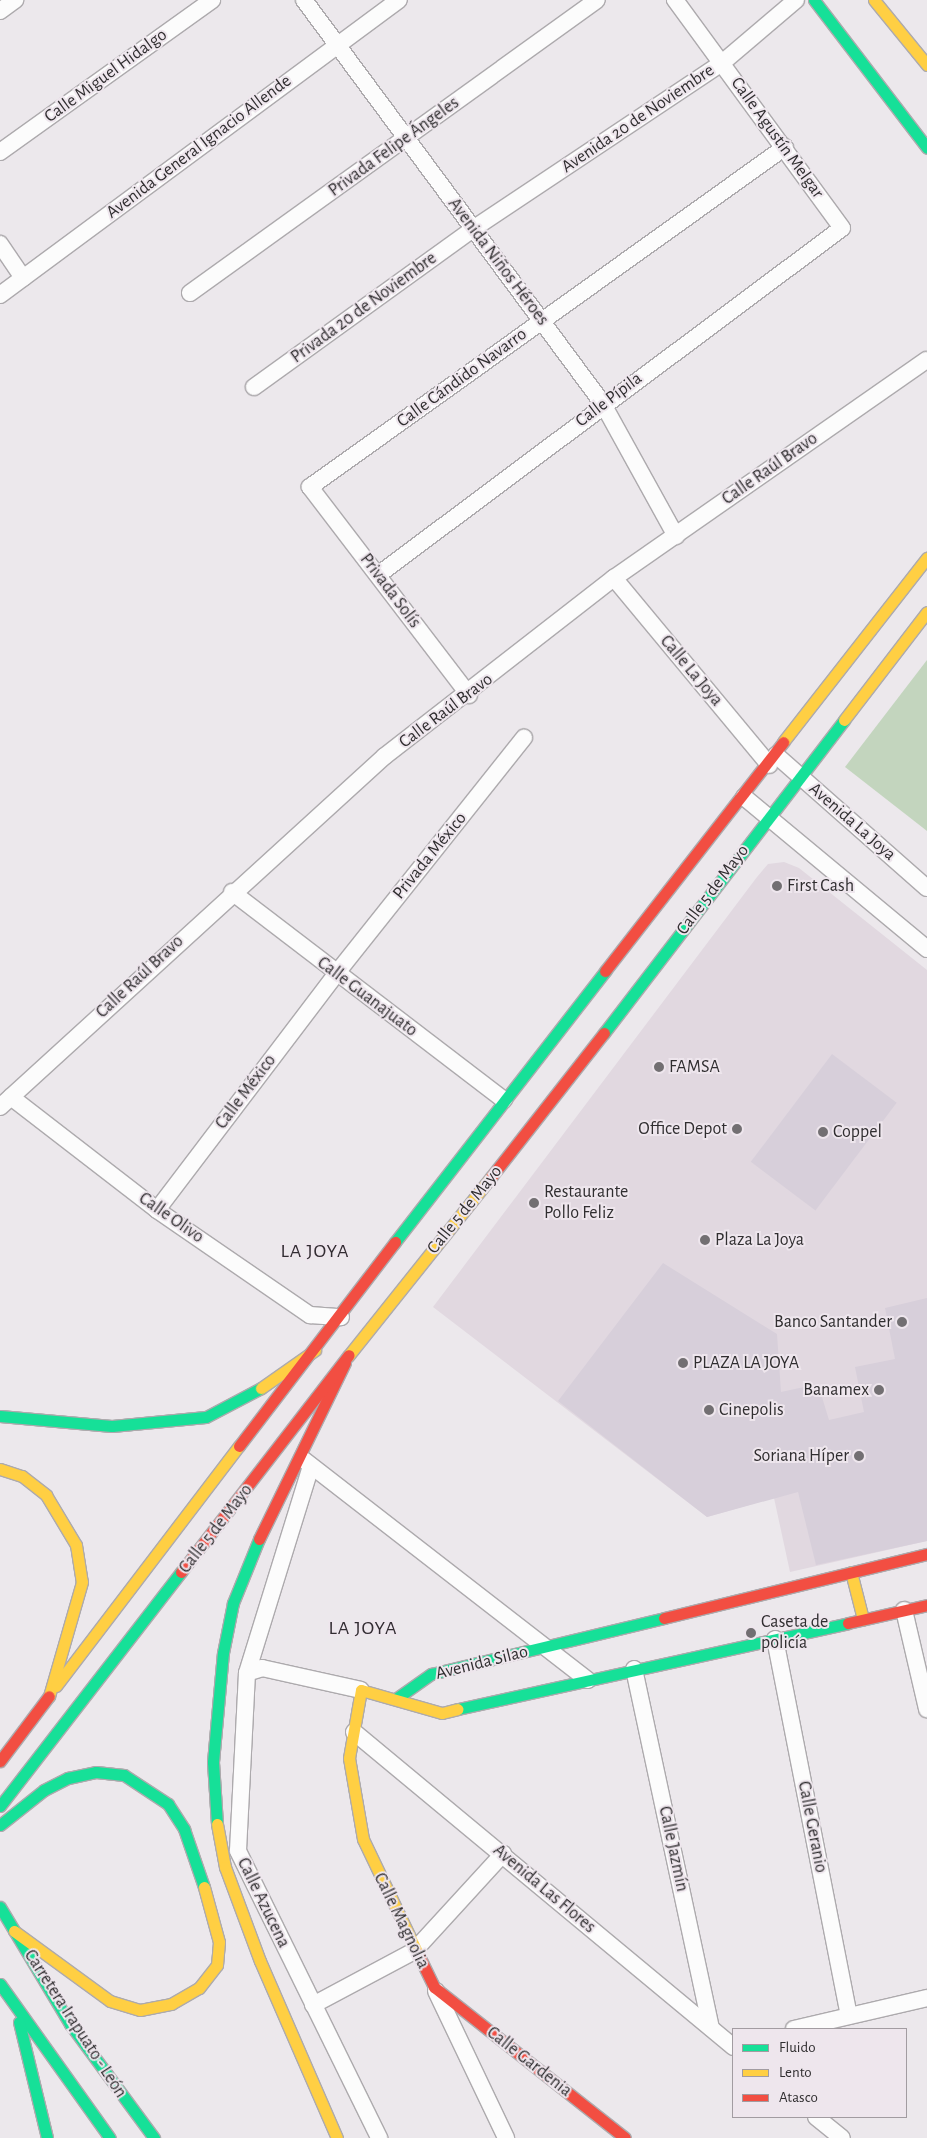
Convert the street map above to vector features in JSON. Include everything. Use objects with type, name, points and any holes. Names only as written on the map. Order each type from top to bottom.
[{"type":"main road","points":[[814,0],[927,148]]},
{"type":"main road","points":[[874,0],[927,65]]},
{"type":"main road","name":"Calle 5 de Mayo","points":[[0,1761],[342,1316],[504,1100],[744,797],[927,558]]},
{"type":"main road","name":"Calle 5 de Mayo","points":[[0,1806],[927,612]]},
{"type":"main road","points":[[0,1416],[112,1426],[206,1417],[245,1399],[316,1350]]},
{"type":"main road","points":[[337,2138],[242,1916],[215,1816],[216,1706],[233,1603],[250,1556],[305,1461],[345,1363]]},
{"type":"main road","points":[[0,1469],[22,1476],[46,1495],[76,1546],[82,1582],[55,1688]]},
{"type":"main road","name":"Avenida Silao","points":[[397,1698],[431,1674],[927,1554]]},
{"type":"main road","points":[[852,1572],[863,1619]]},
{"type":"main road","name":"Avenida Silao","points":[[397,1698],[442,1713],[927,1605]]},
{"type":"main road","points":[[361,1690],[397,1698]]},
{"type":"main road","name":"Calle Magnolia","points":[[361,1690],[349,1758],[363,1839],[414,1951],[434,1987]]},
{"type":"main road","points":[[0,1825],[44,1790],[68,1778],[96,1772],[124,1775],[147,1786],[168,1804],[184,1829],[220,1942],[217,1965],[199,1988],[171,2004],[140,2010],[110,2001],[85,1987],[14,1931]]},
{"type":"main road","name":"Carretera Irapuato - León","points":[[0,1907],[109,2081],[154,2138]]},
{"type":"main road","name":"Carretera Irapuato - León","points":[[0,1984],[110,2138]]},
{"type":"main road","name":"Calle Gardenia","points":[[434,1987],[625,2138]]},
{"type":"main road","points":[[14,2006],[47,2138]]},
{"type":"street","points":[[0,11],[15,0]]},
{"type":"street","name":"Calle Miguel Hidalgo","points":[[0,152],[212,0]]},
{"type":"street","name":"Avenida Niños Héroes","points":[[304,0],[603,404],[676,536]]},
{"type":"street","name":"Avenida General Ignacio Allende","points":[[0,295],[336,44],[398,0]]},
{"type":"street","name":"Privada Felipe Ángeles","points":[[190,293],[597,0]]},
{"type":"street","name":"Calle Agustín Melgar","points":[[675,0],[842,228]]},
{"type":"street","name":"Avenida 20 de Noviembre","points":[[473,229],[722,64],[796,0]]},
{"type":"street","name":"Calle Cándido Navarro","points":[[310,488],[785,148]]},
{"type":"street","name":"Calle Pípila","points":[[378,575],[603,404],[842,228]]},
{"type":"street","name":"Privada 20 de Noviembre","points":[[254,387],[473,229]]},
{"type":"street","points":[[0,244],[23,278]]},
{"type":"street","name":"Calle Raúl Bravo","points":[[5,1102],[232,892],[385,756],[469,695],[614,578],[927,360]]},
{"type":"street","name":"Privada Solís","points":[[310,488],[469,695]]},
{"type":"street","name":"Calle La Joya","points":[[614,578],[772,760]]},
{"type":"street","name":"Privada México","points":[[336,974],[524,738]]},
{"type":"street","name":"Avenida La Joya","points":[[772,760],[800,776],[927,888]]},
{"type":"street","points":[[744,797],[927,949]]},
{"type":"street","name":"Calle Guanajuato","points":[[232,892],[336,974],[504,1100]]},
{"type":"street","name":"Calle México","points":[[157,1210],[336,974]]},
{"type":"street","name":"Calle Olivo","points":[[5,1102],[157,1210],[310,1315],[342,1316]]},
{"type":"street","points":[[305,1461],[548,1646],[588,1680]]},
{"type":"street","name":"Calle Azucena","points":[[305,1461],[247,1673],[238,1851],[379,2138]]},
{"type":"street","points":[[904,1610],[927,1709]]},
{"type":"street","name":"Calle Geranio","points":[[774,1639],[849,2016]]},
{"type":"street","points":[[247,1673],[262,1668],[361,1690]]},
{"type":"street","name":"Calle Jazmín","points":[[634,1669],[711,2028]]},
{"type":"street","name":"Avenida Las Flores","points":[[354,1732],[732,2045]]},
{"type":"street","points":[[313,2005],[414,1951],[503,1854]]},
{"type":"street","name":"Calle Magnolia","points":[[434,1987],[506,2138]]},
{"type":"street","points":[[798,2028],[927,1998]]},
{"type":"street","points":[[821,2127],[842,2138]]},
{"type":"shaded area","name":"Plaza La Joya","points":[[784,862],[799,868],[927,970],[927,1541],[790,1572],[774,1498],[707,1517],[433,1307],[757,877],[768,864]]},
{"type":"green space","points":[[927,660],[927,831],[845,767]]},
{"type":"building","name":"Coppel","points":[[832,1054],[897,1103],[815,1211],[751,1162]]},
{"type":"building","points":[[663,1263],[777,1334],[781,1392],[818,1384],[829,1420],[864,1412],[855,1367],[895,1359],[885,1308],[927,1298],[927,1541],[816,1565],[798,1492],[707,1517],[558,1401]]},
{"type":"traffic: fast","points":[[814,0],[927,148]]},
{"type":"traffic: fast","points":[[604,1033],[844,720]]},
{"type":"traffic: fast","points":[[395,1242],[605,971]]},
{"type":"traffic: fast","points":[[0,1416],[112,1426],[206,1417],[261,1388]]},
{"type":"traffic: fast","points":[[217,1824],[213,1762],[223,1653],[233,1603],[259,1539]]},
{"type":"traffic: fast","points":[[0,1806],[181,1572]]},
{"type":"traffic: fast","points":[[397,1698],[431,1674],[664,1618]]},
{"type":"traffic: fast","points":[[458,1709],[848,1623]]},
{"type":"traffic: fast","points":[[0,1825],[44,1790],[68,1778],[96,1772],[124,1775],[168,1804],[184,1829],[204,1887]]},
{"type":"traffic: fast","points":[[0,1907],[70,2024],[154,2138]]},
{"type":"traffic: fast","points":[[0,1984],[110,2138]]},
{"type":"traffic: fast","points":[[19,2022],[47,2138]]},
{"type":"traffic: slow","points":[[874,0],[927,65]]},
{"type":"traffic: slow","points":[[783,742],[927,558]]},
{"type":"traffic: slow","points":[[844,720],[927,612]]},
{"type":"traffic: slow","points":[[349,1355],[491,1177]]},
{"type":"traffic: slow","points":[[261,1388],[315,1350]]},
{"type":"traffic: slow","points":[[56,1686],[239,1446]]},
{"type":"traffic: slow","points":[[0,1469],[22,1476],[46,1495],[76,1545],[82,1582],[49,1696]]},
{"type":"traffic: slow","points":[[851,1572],[863,1619]]},
{"type":"traffic: slow","points":[[418,1954],[363,1839],[349,1758],[361,1690],[442,1713],[458,1709]]},
{"type":"traffic: slow","points":[[217,1824],[225,1867],[260,1961],[337,2138]]},
{"type":"traffic: slow","points":[[14,1931],[110,2001],[140,2010],[171,2004],[199,1988],[217,1965],[219,1942],[204,1887]]},
{"type":"traffic: jam","points":[[605,971],[783,742]]},
{"type":"traffic: jam","points":[[491,1177],[604,1033]]},
{"type":"traffic: jam","points":[[239,1446],[395,1242]]},
{"type":"traffic: jam","points":[[181,1572],[349,1355]]},
{"type":"traffic: jam","points":[[259,1539],[345,1363]]},
{"type":"traffic: jam","points":[[664,1618],[927,1554]]},
{"type":"traffic: jam","points":[[848,1623],[927,1605]]},
{"type":"traffic: jam","points":[[0,1761],[49,1696]]},
{"type":"traffic: jam","points":[[418,1954],[434,1987],[625,2138]]},
{"type":"place","name":"First Cash","points":[[777,886]]},
{"type":"place","name":"FAMSA","points":[[659,1067]]},
{"type":"place","name":"Office Depot","points":[[737,1129]]},
{"type":"place","name":"Coppel","points":[[823,1132]]},
{"type":"place","name":"Restaurante Pollo Feliz","points":[[534,1203]]},
{"type":"place","name":"Plaza La Joya","points":[[705,1240]]},
{"type":"place","name":"Banco Santander","points":[[902,1322]]},
{"type":"place","name":"PLAZA LA JOYA","points":[[683,1363]]},
{"type":"place","name":"Banamex","points":[[879,1390]]},
{"type":"place","name":"Cinepolis","points":[[709,1410]]},
{"type":"place","name":"Soriana Híper","points":[[859,1456]]},
{"type":"place","name":"Caseta de policía","points":[[751,1633]]},
{"type":"district","name":"LA JOYA","points":[[315,1251]]},
{"type":"district","name":"LA JOYA","points":[[363,1628]]}]
